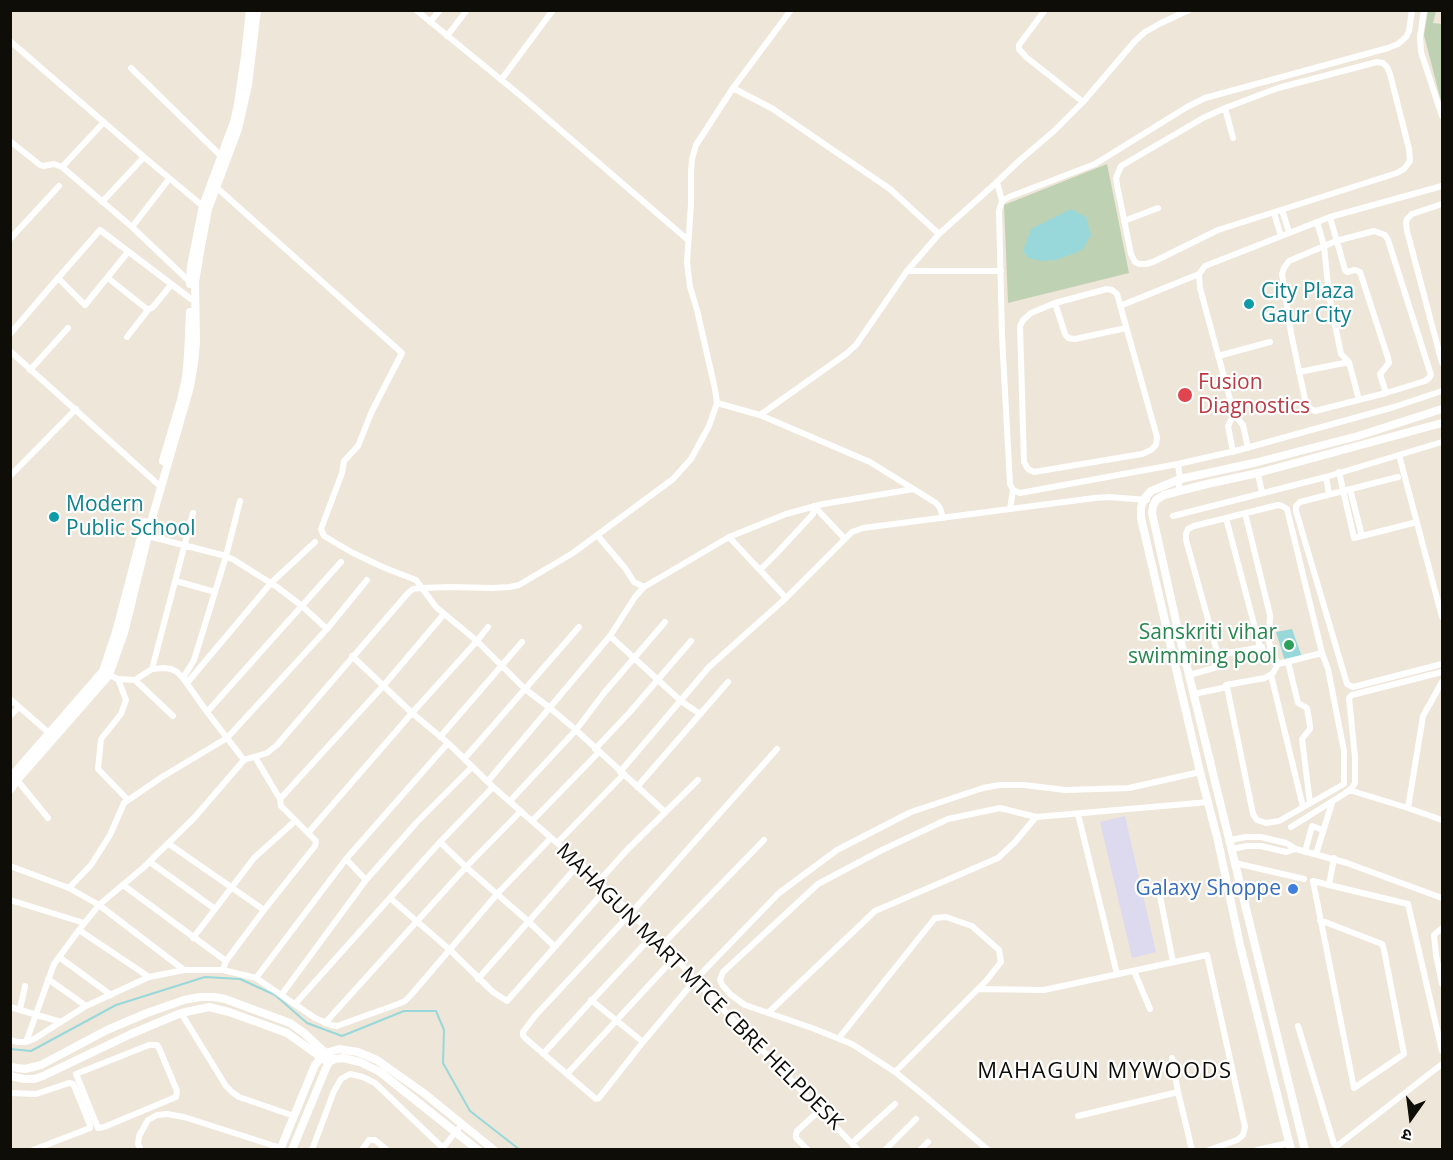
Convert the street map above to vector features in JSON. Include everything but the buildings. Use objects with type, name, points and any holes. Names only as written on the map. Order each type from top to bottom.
[{"type":"street","points":[[14,779],[109,675],[123,633],[186,377],[191,266],[220,155],[234,122],[250,10]]},
{"type":"street","points":[[10,790],[14,779],[49,733],[95,681],[106,664],[190,387],[196,342],[195,282],[205,208],[216,187],[238,129],[248,85],[257,10]]},
{"type":"street","points":[[416,10],[688,240]]},
{"type":"street","points":[[430,22],[440,10]]},
{"type":"street","points":[[447,36],[467,10]]},
{"type":"street","points":[[501,80],[553,10]]},
{"type":"street","points":[[26,1042],[58,957],[99,905],[150,862],[194,818],[244,760],[267,753],[277,746],[408,592],[422,588],[493,588],[519,585],[561,561],[674,479],[683,470],[710,426],[717,403],[690,287],[687,262],[694,152],[696,145],[733,88],[791,10]]},
{"type":"street","points":[[1045,10],[1019,45],[1019,50],[1083,102]]},
{"type":"street","points":[[760,415],[856,345],[907,271],[939,234],[1054,131],[1083,102],[1135,41],[1161,22],[1190,10]]},
{"type":"street","points":[[1002,201],[1095,164],[1205,98],[1398,44],[1409,31],[1412,10]]},
{"type":"street","points":[[1424,10],[1420,37],[1421,52],[1443,116]]},
{"type":"street","points":[[10,41],[205,208]]},
{"type":"street","points":[[1377,62],[1383,63],[1390,74],[1410,161],[1404,169],[1397,173],[1218,230],[1146,264],[1139,264],[1131,254],[1116,178],[1121,166],[1203,118],[1225,108],[1278,88],[1377,62]]},
{"type":"street","points":[[131,68],[220,155]]},
{"type":"street","points":[[733,88],[773,109],[890,189],[939,234]]},
{"type":"street","points":[[1225,108],[1233,138]]},
{"type":"street","points":[[63,167],[104,122]]},
{"type":"street","points":[[10,141],[40,165],[54,164],[63,167],[132,227],[190,282]]},
{"type":"street","points":[[102,202],[144,157]]},
{"type":"street","points":[[132,227],[169,179]]},
{"type":"street","points":[[997,182],[1002,201],[999,211],[1002,336],[1010,484],[1013,490],[1020,494],[1233,452],[1443,392]]},
{"type":"street","points":[[10,239],[59,186]]},
{"type":"street","points":[[1120,306],[1199,274],[1204,266],[1210,263],[1329,217],[1443,186]]},
{"type":"street","points":[[216,187],[402,353],[372,411],[358,446],[344,461],[342,473],[321,529],[324,536],[353,553],[417,580],[432,603],[477,641],[525,689],[576,730],[665,812]]},
{"type":"street","points":[[1443,204],[1412,214],[1406,224],[1443,363]]},
{"type":"street","points":[[1124,221],[1158,208]]},
{"type":"street","points":[[1282,210],[1289,232]]},
{"type":"street","points":[[1274,213],[1281,236]]},
{"type":"street","points":[[1329,217],[1345,270],[1360,272],[1388,358],[1389,363],[1380,374],[1386,393]]},
{"type":"street","points":[[1317,222],[1324,246],[1329,295],[1341,354],[1349,362],[1359,400]]},
{"type":"street","points":[[10,334],[100,230],[191,299]]},
{"type":"street","points":[[1374,231],[1385,235],[1431,375],[1429,378],[1386,393],[1316,411],[1306,404],[1291,333],[1282,274],[1289,261],[1324,246],[1374,231]]},
{"type":"street","points":[[58,278],[85,305],[128,252]]},
{"type":"street","points":[[907,271],[1001,271]]},
{"type":"street","points":[[1199,274],[1200,288],[1234,414],[1243,424],[1248,448]]},
{"type":"street","points":[[108,278],[148,310]]},
{"type":"street","points":[[127,337],[171,285]]},
{"type":"street","points":[[1107,289],[1117,294],[1120,306],[1157,437],[1156,445],[1142,454],[1034,472],[1028,469],[1024,462],[1020,326],[1023,320],[1032,313],[1055,303],[1107,289]]},
{"type":"street","points":[[1055,303],[1068,338],[1075,339],[1126,328]]},
{"type":"street","points":[[30,370],[68,328]]},
{"type":"street","points":[[1218,356],[1270,342]]},
{"type":"street","points":[[10,351],[159,485]]},
{"type":"street","points":[[1299,372],[1349,362]]},
{"type":"street","points":[[717,403],[760,415],[870,462],[936,503],[944,518]]},
{"type":"street","points":[[1257,1149],[1290,1146],[1240,945],[1209,802],[1141,518],[1141,507],[1151,491],[1180,479],[1254,463],[1358,436],[1443,408]]},
{"type":"street","points":[[10,476],[76,410]]},
{"type":"street","points":[[1233,452],[1228,426],[1234,414]]},
{"type":"street","points":[[1305,1149],[1189,675],[1152,513],[1156,500],[1164,495],[1258,473],[1443,423]]},
{"type":"street","points":[[1173,516],[1326,477],[1443,442]]},
{"type":"street","points":[[1399,455],[1443,617]]},
{"type":"street","points":[[1178,464],[1180,479],[1178,492]]},
{"type":"street","points":[[1339,472],[1347,490],[1354,538],[1417,522]]},
{"type":"street","points":[[1258,473],[1262,493]]},
{"type":"street","points":[[1326,477],[1329,494]]},
{"type":"street","points":[[1398,477],[1300,502],[1296,506],[1296,511],[1347,684],[1353,687],[1443,664]]},
{"type":"street","points":[[488,781],[610,636],[634,597],[645,587],[729,537],[786,514],[814,506],[914,489]]},
{"type":"street","points":[[1010,509],[1013,490]]},
{"type":"street","points":[[10,1040],[26,1042],[34,1039],[86,1006],[149,977],[184,970],[223,970],[256,978],[325,1023],[337,1026],[405,1001],[498,893],[554,841],[621,773],[709,667],[786,598],[852,532],[863,528],[1095,498],[1144,499],[1155,502]]},
{"type":"street","points":[[185,680],[194,660],[215,592],[240,501]]},
{"type":"street","points":[[814,506],[845,539]]},
{"type":"street","points":[[760,570],[813,514],[814,506]]},
{"type":"street","points":[[1189,675],[1221,666],[1186,534],[1188,529],[1245,513],[1282,506],[1287,509],[1322,653],[1328,669],[1344,751],[1344,784],[1279,821],[1266,823],[1257,820],[1227,687]]},
{"type":"street","points":[[152,669],[194,513]]},
{"type":"street","points":[[1245,513],[1270,615],[1269,645],[1278,664]]},
{"type":"street","points":[[1226,518],[1260,647]]},
{"type":"street","points":[[597,535],[634,582],[645,587]]},
{"type":"street","points":[[148,536],[226,556],[271,583],[302,606],[327,629]]},
{"type":"street","points":[[729,537],[786,598]]},
{"type":"street","points":[[185,680],[271,583],[315,542]]},
{"type":"street","points":[[207,712],[341,562]]},
{"type":"street","points":[[69,888],[91,865],[110,835],[121,808],[128,800],[227,738],[327,629],[367,580]]},
{"type":"street","points":[[176,581],[215,592]]},
{"type":"street","points":[[280,800],[384,685],[444,614]]},
{"type":"street","points":[[510,801],[576,730],[604,693],[665,622]]},
{"type":"street","points":[[308,833],[488,627]]},
{"type":"street","points":[[464,759],[579,627]]},
{"type":"street","points":[[610,636],[681,700],[700,714]]},
{"type":"street","points":[[532,821],[597,751],[691,641]]},
{"type":"street","points":[[440,737],[522,642]]},
{"type":"street","points":[[1218,655],[1269,645]]},
{"type":"street","points":[[1194,694],[1265,678],[1271,675],[1278,664],[1322,653]]},
{"type":"street","name":"MAHAGUN MART MTCE CBRE HELPDESK","points":[[352,656],[493,787],[599,881],[675,957],[858,1149]]},
{"type":"street","points":[[1288,662],[1298,703],[1307,708],[1310,726],[1302,739],[1310,803]]},
{"type":"street","points":[[109,675],[118,679],[135,680],[152,669],[171,669],[185,680],[244,760]]},
{"type":"street","points":[[1291,827],[1332,802],[1355,783],[1356,771],[1349,698],[1352,695],[1443,672]]},
{"type":"street","points":[[1271,675],[1303,807]]},
{"type":"street","points":[[118,679],[126,700],[121,714],[101,739],[98,769],[128,800]]},
{"type":"street","points":[[135,680],[173,716]]},
{"type":"street","points":[[637,787],[728,682]]},
{"type":"street","points":[[1408,808],[1423,716],[1443,682]]},
{"type":"street","points":[[10,699],[49,733]]},
{"type":"street","points":[[10,716],[19,707]]},
{"type":"street","points":[[256,978],[346,859],[448,743]]},
{"type":"street","points":[[777,749],[523,1032],[525,1038],[596,1099],[695,980],[779,893],[837,850],[911,812],[983,788],[1024,785],[1065,790],[1129,788],[1200,772]]},
{"type":"street","points":[[223,970],[226,961],[315,846],[316,841],[281,806],[280,800],[255,757]]},
{"type":"street","points":[[282,994],[366,880],[417,822],[472,767]]},
{"type":"street","points":[[14,779],[48,818]]},
{"type":"street","points":[[599,881],[698,780]]},
{"type":"street","points":[[295,1004],[440,842],[493,787]]},
{"type":"street","points":[[1349,790],[1443,820]]},
{"type":"street","points":[[988,1149],[895,1072],[852,1044],[745,1005],[723,986],[720,980],[723,972],[818,884],[948,819],[1000,807],[1036,817],[1209,802]]},
{"type":"street","points":[[1316,854],[1332,802]]},
{"type":"street","points":[[325,1023],[466,867],[521,811]]},
{"type":"street","points":[[1078,814],[1117,974]]},
{"type":"street","points":[[768,1013],[875,911],[998,858],[1036,817]]},
{"type":"street","points":[[193,938],[254,858],[295,821]]},
{"type":"street","points":[[1305,852],[1312,826],[1323,830]]},
{"type":"street","points":[[1231,844],[1246,837],[1261,837],[1286,843],[1296,849],[1334,858],[1443,898]]},
{"type":"street","points":[[662,945],[764,840]]},
{"type":"street","points":[[440,842],[555,947]]},
{"type":"street","points":[[169,843],[264,910]]},
{"type":"street","points":[[1329,885],[1334,858]]},
{"type":"street","points":[[346,859],[366,880]]},
{"type":"street","points":[[150,862],[215,909]]},
{"type":"street","points":[[478,979],[580,863]]},
{"type":"street","points":[[1235,863],[1304,879]]},
{"type":"street","points":[[10,866],[69,888],[99,905],[184,970]]},
{"type":"street","points":[[1320,920],[1382,944],[1388,973],[1404,1054],[1354,1088],[1320,920],[1313,882],[1408,904],[1443,1051]]},
{"type":"street","points":[[123,885],[226,961]]},
{"type":"street","points":[[390,898],[450,950],[478,979],[507,1001],[606,889]]},
{"type":"street","points":[[1159,891],[1173,962]]},
{"type":"street","points":[[10,900],[84,923]]},
{"type":"street","points":[[839,1038],[935,918],[946,917],[972,926],[999,950],[1001,962],[978,989],[895,1072]]},
{"type":"street","points":[[1443,928],[1434,935],[1443,984]]},
{"type":"street","points":[[79,930],[149,977]]},
{"type":"street","points":[[543,1054],[653,935]]},
{"type":"street","points":[[978,989],[1044,990],[1207,955],[1245,1128],[1243,1135],[1237,1140],[1209,1149]]},
{"type":"street","points":[[58,957],[111,995]]},
{"type":"street","points":[[567,1074],[675,957]]},
{"type":"street","points":[[1134,971],[1150,1009]]},
{"type":"street","points":[[48,979],[86,1006]]},
{"type":"street","points":[[20,1009],[25,987]]},
{"type":"street","points":[[10,1067],[25,1068],[41,1065],[107,1030],[147,1013],[200,997],[225,999],[290,1023],[304,1033],[331,1062]]},
{"type":"street","points":[[591,1000],[643,1042]]},
{"type":"street","points":[[10,1007],[61,1022]]},
{"type":"street","points":[[10,1076],[34,1079],[43,1076],[181,1013],[209,1007],[287,1033],[323,1055]]},
{"type":"street","points":[[181,1013],[232,1092],[239,1097],[294,1116]]},
{"type":"street","points":[[1298,1026],[1334,1144],[1337,1146],[1443,1064]]},
{"type":"street","points":[[121,1039],[126,1053]]},
{"type":"street","points":[[149,1045],[157,1045],[177,1091],[176,1097],[98,1128],[76,1074],[96,1066],[149,1045]]},
{"type":"street","points":[[141,1149],[138,1144],[139,1136],[148,1120],[157,1115],[167,1114],[281,1149],[315,1065],[323,1055],[339,1049],[368,1055],[377,1060],[425,1094],[494,1149]]},
{"type":"street","points":[[91,1053],[96,1066]]},
{"type":"street","points":[[292,1149],[326,1068],[331,1062],[343,1058],[360,1062],[380,1072],[478,1149]]},
{"type":"street","points":[[1172,1058],[1192,1149]]},
{"type":"street","points":[[312,1149],[334,1091],[341,1079],[350,1074],[375,1083],[443,1149],[462,1124]]},
{"type":"street","points":[[34,1079],[36,1094]]},
{"type":"street","points":[[10,1093],[36,1094],[69,1083],[73,1084],[90,1125],[88,1129],[33,1149]]},
{"type":"street","points":[[1078,1116],[1178,1092]]},
{"type":"street","points":[[852,1143],[895,1104]]},
{"type":"street","points":[[808,1149],[796,1138],[796,1134],[820,1110]]},
{"type":"street","points":[[885,1149],[916,1119]]},
{"type":"street","points":[[363,1149],[369,1140],[375,1140],[387,1149]]},
{"type":"street","points":[[920,1149],[928,1142]]},
{"type":"shaded area","points":[[1125,816],[1156,952],[1132,958],[1100,822]]},
{"type":"green space","points":[[1428,11],[1436,11],[1433,23],[1442,24],[1442,105],[1424,35]]},
{"type":"green space","points":[[1107,164],[1129,273],[1008,303],[1004,205]]},
{"type":"water","points":[[1071,209],[1086,217],[1091,235],[1083,249],[1056,260],[1041,261],[1028,258],[1023,251],[1031,229]]},
{"type":"water","name":"Sanskriti vihar swimming pool","points":[[1292,629],[1302,657],[1285,661],[1276,632]]},
{"type":"waterway","points":[[10,1049],[31,1051],[116,1005],[205,977],[240,979],[275,995],[307,1023],[342,1036],[404,1011],[436,1011],[444,1030],[443,1063],[470,1111],[520,1150]]},
{"type":"place","name":"City Plaza Gaur City","points":[[1249,304]]},
{"type":"place","name":"Fusion Diagnostics","points":[[1185,395]]},
{"type":"place","name":"Modern Public School","points":[[54,517]]},
{"type":"place","name":"Sanskriti vihar swimming pool","points":[[1289,645]]},
{"type":"place","name":"Galaxy Shoppe","points":[[1293,889]]},
{"type":"district","name":"MAHAGUN MYWOODS","points":[[1105,1072]]}]
